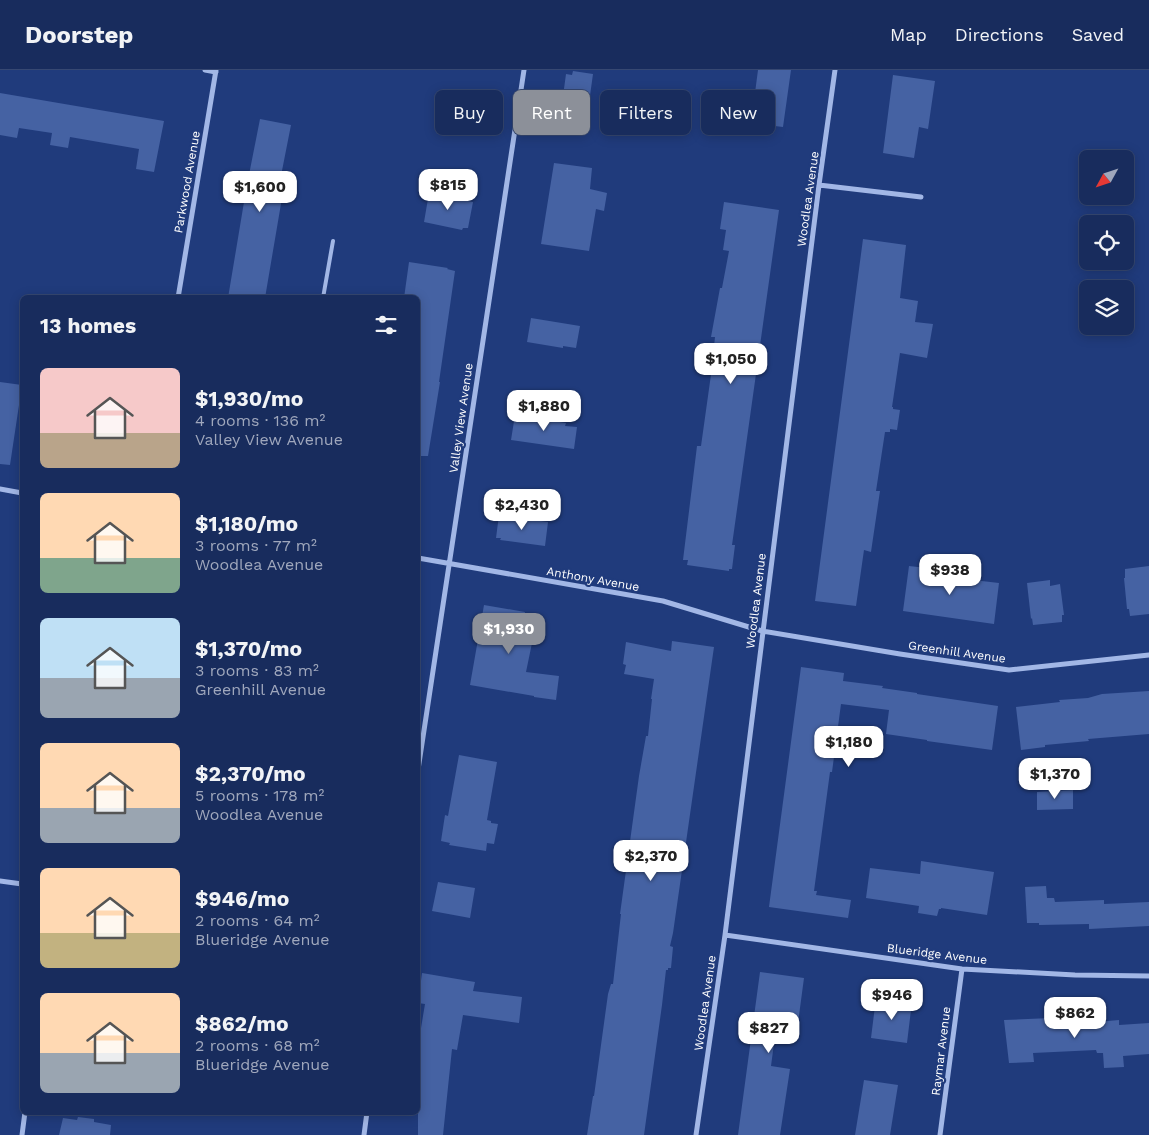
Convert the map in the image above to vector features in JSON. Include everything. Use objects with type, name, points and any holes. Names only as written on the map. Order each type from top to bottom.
[{"type":"street","points":[[205,70],[216,71]]},
{"type":"street","name":"Valley View Avenue","points":[[420,757],[524,70]]},
{"type":"street","name":"Woodlea Avenue","points":[[696,1135],[725,935],[762,631],[835,70]]},
{"type":"street","name":"Parkwood Avenue","points":[[179,295],[216,71]]},
{"type":"street","points":[[819,184],[921,197]]},
{"type":"street","points":[[0,489],[20,493]]},
{"type":"street","name":"Anthony Avenue","points":[[420,558],[663,601],[762,631]]},
{"type":"street","name":"Greenhill Avenue","points":[[762,631],[1009,670],[1149,655]]},
{"type":"street","points":[[0,880],[20,884]]},
{"type":"street","name":"Blueridge Avenue","points":[[725,935],[962,969],[1075,975],[1149,976]]},
{"type":"street","name":"Raymar Avenue","points":[[940,1135],[962,969]]},
{"type":"street","points":[[22,1135],[25,1115]]},
{"type":"street","points":[[364,1135],[367,1115]]},
{"type":"lane","points":[[324,295],[333,241]]},
{"type":"building","points":[[758,70],[791,70],[783,127],[775,126],[775,90],[755,90]]},
{"type":"building","points":[[573,71],[593,74],[590,96],[590,90],[564,90],[566,74],[572,75]]},
{"type":"building","points":[[893,75],[935,81],[928,129],[919,127],[914,158],[883,153]]},
{"type":"building","points":[[0,93],[164,121],[154,172],[136,169],[139,149],[70,137],[68,148],[50,145],[52,133],[19,128],[17,138],[0,135]]},
{"type":"building","points":[[260,119],[291,125],[278,191],[283,192],[266,295],[228,295]]},
{"type":"building","points":[[554,163],[592,168],[590,189],[607,193],[604,211],[596,209],[589,251],[541,244]]},
{"type":"building","points":[[429,193],[467,199],[467,201],[473,202],[468,228],[463,228],[462,230],[424,222]]},
{"type":"building","points":[[724,202],[779,210],[732,545],[735,545],[732,569],[729,569],[729,571],[687,565],[688,560],[683,560],[697,446],[701,446],[715,346],[715,337],[711,337],[729,251],[723,250],[726,230],[720,229]]},
{"type":"building","points":[[863,239],[906,245],[900,298],[918,301],[915,322],[933,324],[927,358],[900,353],[892,407],[893,409],[900,410],[897,430],[890,429],[890,432],[885,432],[876,491],[880,491],[871,552],[864,550],[856,606],[815,601]]},
{"type":"building","points":[[409,262],[448,268],[455,271],[428,456],[420,456],[420,295],[404,295]]},
{"type":"building","points":[[531,318],[580,326],[576,348],[563,346],[563,348],[527,342]]},
{"type":"building","points":[[0,382],[20,385],[20,398],[10,465],[0,464]]},
{"type":"building","points":[[515,415],[566,423],[565,426],[577,427],[574,449],[511,440]]},
{"type":"building","points":[[499,515],[548,522],[545,546],[496,538]]},
{"type":"building","points":[[909,566],[936,569],[935,572],[956,575],[956,578],[999,583],[994,624],[903,611]]},
{"type":"building","points":[[1149,566],[1149,614],[1130,616],[1129,609],[1127,609],[1125,569]]},
{"type":"building","points":[[1050,580],[1050,586],[1060,584],[1064,615],[1062,615],[1062,622],[1033,625],[1027,583]]},
{"type":"building","points":[[484,605],[525,612],[524,616],[537,619],[526,672],[559,676],[556,700],[470,685]]},
{"type":"building","points":[[672,641],[714,647],[670,946],[673,947],[671,968],[666,970],[644,1135],[587,1135],[608,994],[611,984],[613,984],[620,914],[639,776],[646,736],[648,736],[654,679],[624,674],[626,665],[623,664],[626,642],[671,651]]},
{"type":"building","points":[[801,667],[844,673],[843,681],[998,706],[992,750],[886,734],[889,710],[841,704],[814,891],[817,891],[816,895],[851,900],[848,918],[769,907]]},
{"type":"building","points":[[1149,691],[1149,734],[1088,739],[1089,741],[1045,745],[1045,747],[1021,750],[1016,707],[1060,702],[1059,700],[1088,698],[1102,694]]},
{"type":"building","points":[[459,755],[497,762],[487,820],[498,824],[494,844],[487,843],[486,851],[449,845],[450,843],[441,841],[445,815],[448,816]]},
{"type":"building","points":[[1073,790],[1073,809],[1037,810],[1037,792]]},
{"type":"building","points":[[921,861],[994,872],[987,915],[941,908],[937,916],[918,913],[919,906],[866,898],[870,868],[920,874]]},
{"type":"building","points":[[438,882],[475,888],[470,918],[432,911]]},
{"type":"building","points":[[1046,886],[1047,898],[1054,898],[1055,902],[1104,900],[1104,904],[1149,902],[1149,926],[1089,929],[1089,924],[1039,925],[1039,923],[1027,923],[1025,887]]},
{"type":"building","points":[[760,972],[804,978],[796,1038],[775,1036],[771,1066],[790,1069],[780,1135],[738,1135]]},
{"type":"building","points":[[422,973],[475,982],[473,991],[522,997],[519,1023],[463,1015],[457,1050],[452,1049],[443,1135],[418,1135],[418,1115],[420,1115],[420,1034],[425,1004],[420,1003]]},
{"type":"building","points":[[884,998],[907,1000],[907,1010],[911,1010],[907,1043],[871,1038],[875,1006],[883,1007]]},
{"type":"building","points":[[1074,1017],[1074,1024],[1119,1020],[1119,1025],[1149,1023],[1149,1054],[1123,1056],[1124,1067],[1104,1068],[1103,1053],[1097,1053],[1096,1050],[1033,1053],[1034,1062],[1009,1063],[1004,1020]]},
{"type":"building","points":[[864,1080],[898,1085],[890,1135],[855,1135]]},
{"type":"building","points":[[78,1117],[94,1119],[94,1122],[111,1125],[110,1135],[59,1135],[63,1118],[77,1120]]}]
